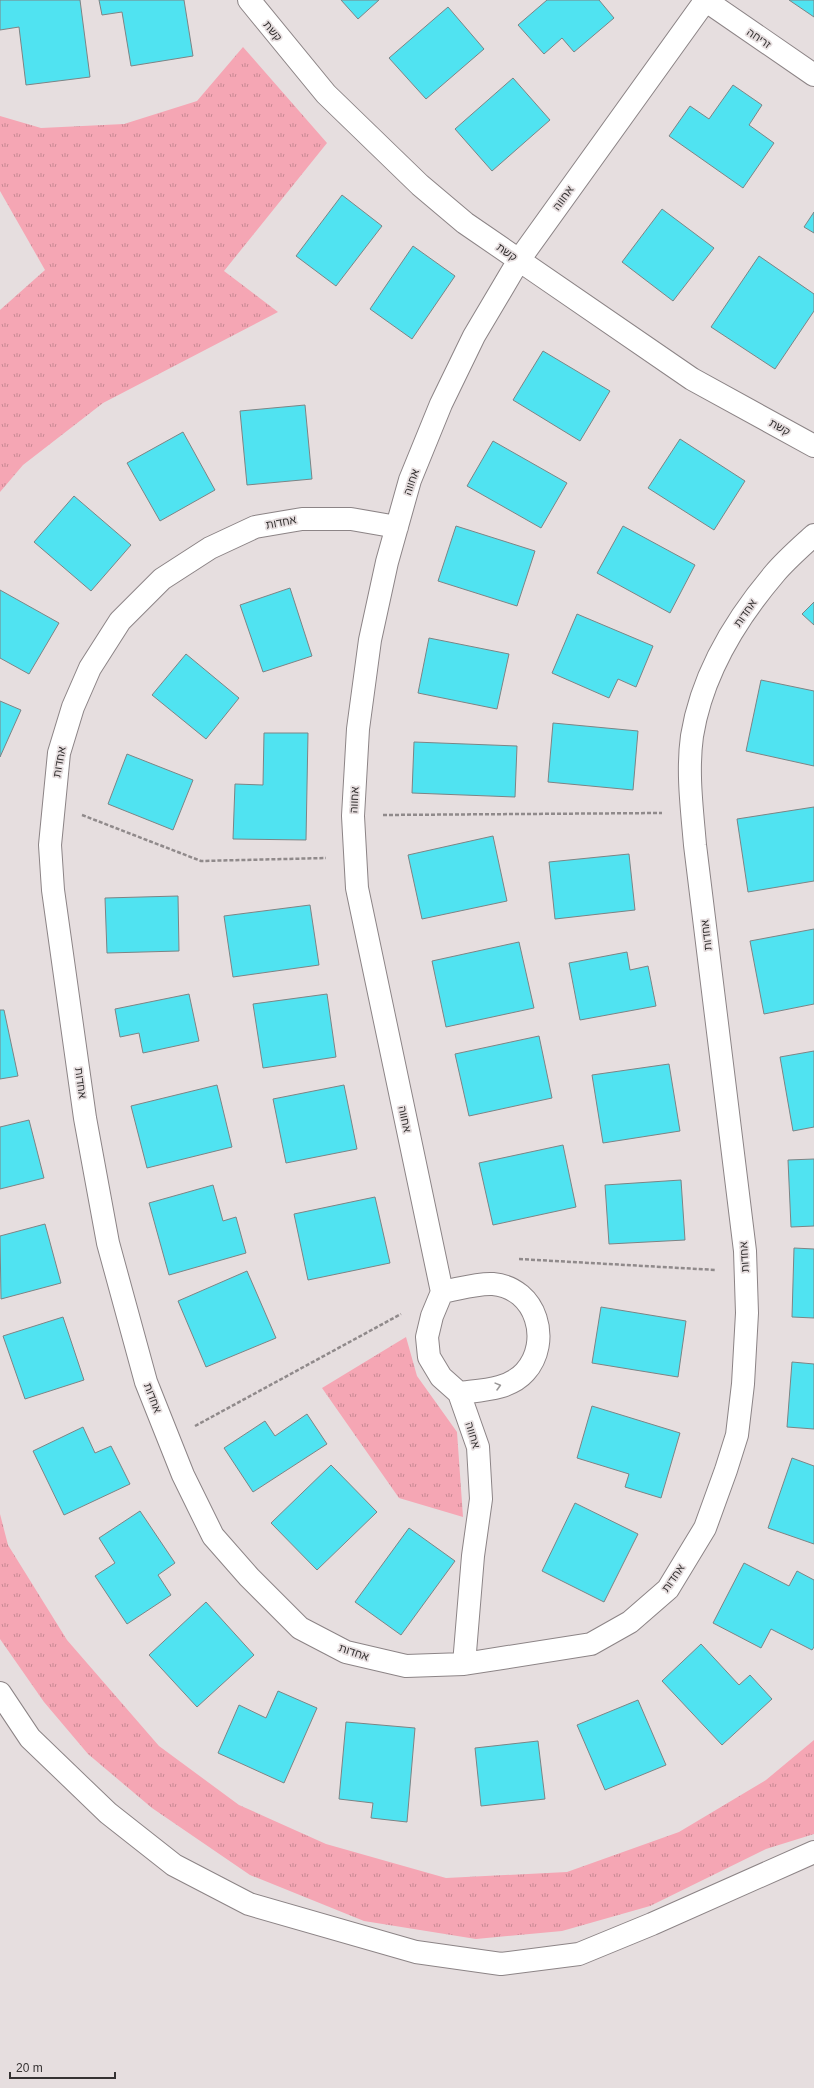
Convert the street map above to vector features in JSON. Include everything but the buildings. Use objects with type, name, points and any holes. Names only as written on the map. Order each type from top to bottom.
[{"type":"street","name":"קשת","points":[[249,0],[326,94],[420,185],[464,223],[692,379],[814,446]]},
{"type":"street","name":"אחווה","points":[[442,1292],[357,888],[353,816],[358,729],[370,640],[387,562],[410,480],[441,404],[474,336],[519,260],[705,0]]},
{"type":"street","name":"זריחה","points":[[705,0],[814,75]]},
{"type":"street","name":"אחדות","points":[[397,527],[351,519],[302,518],[255,528],[210,548],[162,579],[120,622],[90,668],[73,708],[60,753],[53,804],[50,845],[54,890],[86,1118],[108,1243],[146,1382],[183,1475],[213,1536],[249,1577],[300,1628],[346,1652],[406,1666],[464,1664],[590,1644],[630,1622],[668,1589],[705,1528],[726,1470],[737,1434],[743,1384],[747,1313],[745,1251],[692,812],[690,785],[692,736],[703,689],[719,655],[740,617],[776,572],[814,535]]},
{"type":"street","points":[[494,1284],[513,1291],[527,1302],[536,1318],[540,1336],[537,1352],[524,1372],[511,1382],[495,1388],[459,1392],[441,1377],[430,1357],[427,1337],[432,1316],[442,1292],[494,1284]]},
{"type":"street","name":"אחווה","points":[[459,1392],[478,1447],[481,1499],[464,1664]]},
{"type":"street","points":[[0,1693],[30,1738],[108,1813],[174,1865],[249,1904],[416,1952],[501,1964],[579,1954],[652,1924],[814,1852]]},
{"type":"path","points":[[53,804],[201,861],[355,858]]},
{"type":"path","points":[[353,816],[692,812]]},
{"type":"path","points":[[511,1259],[745,1272]]},
{"type":"path","points":[[169,1440],[442,1292]]},
{"type":"green space","points":[[243,47],[327,143],[224,271],[278,312],[103,403],[23,465],[0,492],[0,310],[45,270],[0,191],[0,116],[41,128],[124,124],[197,101]]},
{"type":"green space","points":[[406,1337],[417,1376],[457,1432],[463,1517],[399,1498],[322,1388]]},
{"type":"green space","points":[[0,1514],[8,1545],[67,1640],[159,1746],[239,1805],[326,1844],[446,1878],[567,1872],[679,1832],[766,1780],[814,1740],[814,1834],[766,1849],[650,1906],[562,1931],[476,1939],[364,1921],[250,1875],[152,1808],[88,1754],[44,1702],[0,1639]]}]
